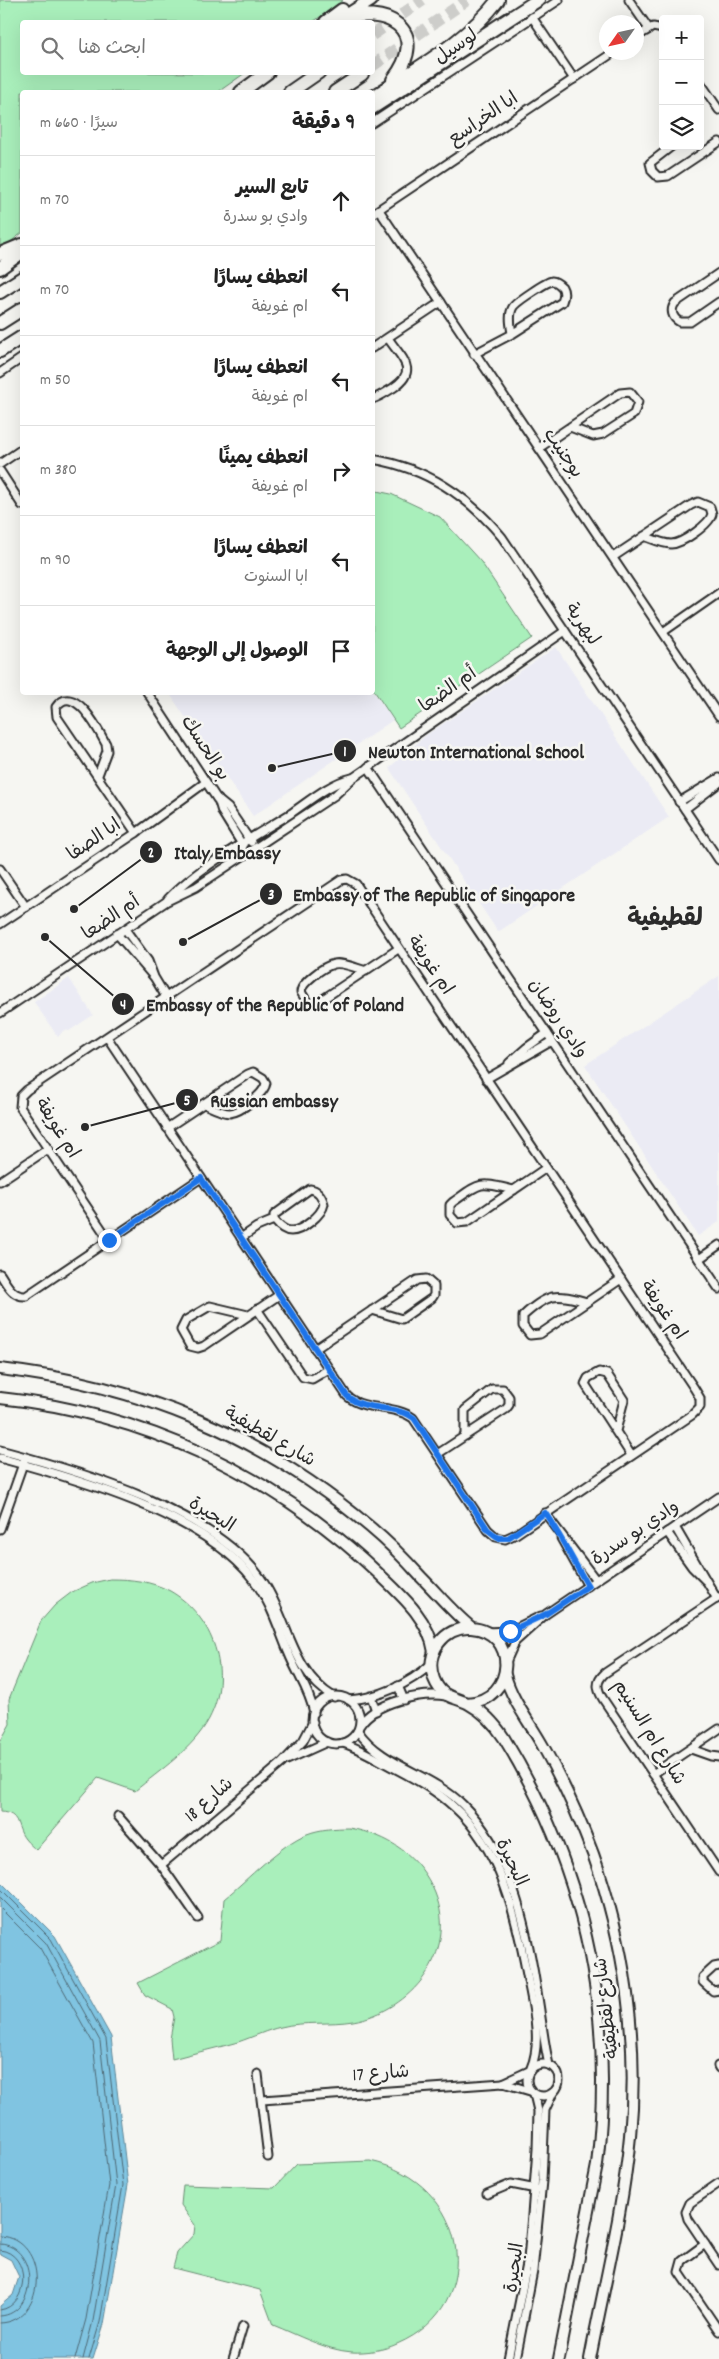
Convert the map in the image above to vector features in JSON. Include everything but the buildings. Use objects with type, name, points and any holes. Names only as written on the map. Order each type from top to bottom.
[{"type":"highway","points":[[336,20],[356,0]]},
{"type":"highway","points":[[337,20],[371,0]]},
{"type":"highway","points":[[375,96],[456,42],[487,14],[498,0]]},
{"type":"highway","points":[[375,106],[538,0]]},
{"type":"highway","points":[[343,20],[362,16],[381,17],[389,19],[402,29],[409,45],[407,59],[387,88]]},
{"type":"highway","points":[[244,90],[264,75]]},
{"type":"highway","points":[[293,90],[315,75]]},
{"type":"highway","points":[[338,90],[360,75]]},
{"type":"highway","points":[[0,254],[20,246]]},
{"type":"highway","points":[[0,268],[20,253]]},
{"type":"highway","points":[[0,292],[20,279]]},
{"type":"highway","points":[[0,323],[20,310]]},
{"type":"highway","points":[[0,352],[20,338]]},
{"type":"street","name":"لوسيل","points":[[375,121],[559,0]]},
{"type":"street","points":[[628,0],[649,29]]},
{"type":"street","points":[[532,17],[574,79]]},
{"type":"street","points":[[644,32],[656,27],[659,28]]},
{"type":"street","name":"ابا الخراسع","points":[[376,212],[602,60]]},
{"type":"street","points":[[704,88],[719,110]]},
{"type":"street","points":[[667,150],[650,163],[652,171],[658,176],[668,176],[719,142]]},
{"type":"street","name":"بوجنيب","points":[[376,212],[441,302],[474,354],[719,716]]},
{"type":"street","points":[[719,273],[676,303],[672,308],[673,315],[680,322],[688,323],[719,302]]},
{"type":"street","points":[[474,354],[512,334],[562,302],[565,296],[563,289],[558,283],[546,283],[516,303],[510,314],[512,334]]},
{"type":"street","points":[[375,346],[441,302]]},
{"type":"street","points":[[375,398],[404,381],[407,376],[407,367],[388,338]]},
{"type":"street","points":[[0,373],[20,359]]},
{"type":"street","points":[[539,448],[620,393],[630,392],[638,402],[634,414],[603,434],[593,436],[570,427]]},
{"type":"street","points":[[0,464],[20,450]]},
{"type":"street","name":"لبهرية","points":[[375,459],[393,462],[433,478],[454,491],[485,516],[502,536],[719,860]]},
{"type":"street","points":[[0,471],[20,502]]},
{"type":"street","points":[[613,558],[644,536],[691,505],[698,502],[710,507],[712,514],[707,524],[679,542],[666,543],[644,536]]},
{"type":"street","points":[[663,632],[719,593]]},
{"type":"street","name":"أم الضعا","points":[[0,1013],[167,901],[189,891],[335,795],[368,767],[565,631]]},
{"type":"street","name":"بو الحسك","points":[[149,695],[217,799],[222,812],[247,852]]},
{"type":"street","points":[[98,775],[106,751],[106,744],[78,703],[68,698],[64,699],[56,706],[57,718],[98,775],[136,833]]},
{"type":"street","name":"وادي روضان","points":[[368,767],[719,1289]]},
{"type":"street","name":"أم الضعا","points":[[167,901],[190,879],[242,844],[336,784],[353,778]]},
{"type":"street","points":[[679,802],[719,778]]},
{"type":"street","name":"ابا الصفا","points":[[0,924],[136,833],[206,782]]},
{"type":"street","points":[[685,810],[719,783]]},
{"type":"street","name":"بو الحسك","points":[[217,799],[228,808],[254,847]]},
{"type":"street","points":[[0,869],[26,907]]},
{"type":"street","name":"ام غويفة","points":[[106,1037],[351,1400],[407,1414],[414,1418],[488,1530],[496,1537],[508,1538],[631,1454],[697,1412],[701,1401],[356,884],[344,879],[106,1037],[21,1096],[20,1107],[109,1240]]},
{"type":"street","points":[[125,929],[148,962],[154,977],[166,997]]},
{"type":"street","points":[[117,934],[142,966],[154,977]]},
{"type":"street","points":[[366,971],[332,964],[304,983],[301,992],[308,1003],[317,1003],[366,971],[398,949]]},
{"type":"street","points":[[507,1065],[547,1033]]},
{"type":"street","points":[[486,1079],[507,1065],[552,1041]]},
{"type":"street","points":[[167,1128],[253,1072],[263,1078],[266,1083],[262,1093],[235,1112],[225,1112],[204,1104]]},
{"type":"street","points":[[0,1181],[48,1149]]},
{"type":"street","points":[[514,1190],[482,1183],[453,1202],[448,1210],[457,1223],[468,1222],[546,1168]]},
{"type":"street","points":[[0,1274],[13,1293],[19,1296],[26,1296],[201,1178]]},
{"type":"street","points":[[314,1190],[322,1198],[324,1204],[320,1214],[298,1230],[287,1230],[274,1220],[274,1215],[304,1192],[314,1190]]},
{"type":"street","points":[[241,1238],[257,1227],[274,1220]]},
{"type":"street","points":[[699,1259],[719,1246]]},
{"type":"street","points":[[315,1349],[372,1310],[417,1280],[426,1279],[434,1286],[432,1298],[402,1319],[372,1310]]},
{"type":"street","points":[[587,1302],[558,1294],[552,1296],[523,1316],[523,1326],[530,1334],[540,1334],[621,1279]]},
{"type":"street","points":[[248,1315],[210,1306],[186,1320],[181,1330],[188,1343],[198,1348],[279,1295]]},
{"type":"street","points":[[257,1309],[303,1377],[312,1379],[329,1369]]},
{"type":"street","name":"شارع لقطيفية","points":[[0,1369],[64,1378],[130,1394],[180,1412],[240,1440],[298,1473],[345,1507],[397,1552],[472,1628]]},
{"type":"street","points":[[616,1431],[624,1400],[607,1374],[599,1372],[588,1378],[585,1384],[631,1454]]},
{"type":"street","points":[[439,1454],[509,1405],[509,1397],[502,1389],[492,1389],[465,1410],[464,1436]]},
{"type":"street","points":[[0,1398],[58,1406],[134,1425],[194,1449],[249,1477],[294,1505],[362,1558],[418,1615],[431,1637],[434,1652]]},
{"type":"street","name":"البحيرة","points":[[0,1450],[24,1461],[139,1500],[198,1530],[247,1572],[276,1611],[305,1670],[320,1688],[334,1697]]},
{"type":"street","name":"البحيرة","points":[[0,1458],[24,1461]]},
{"type":"street","points":[[0,1529],[24,1461]]},
{"type":"street","name":"وادي بو سدرة","points":[[506,1663],[515,1642],[546,1614],[719,1498]]},
{"type":"street","points":[[545,1513],[560,1535],[588,1586]]},
{"type":"street","name":"شارع ام السنيم","points":[[675,1527],[698,1563],[705,1580]]},
{"type":"street","name":"شارع ام السنيم","points":[[667,1532],[692,1567],[705,1580],[718,1598],[599,1679],[599,1691],[719,1872]]},
{"type":"street","points":[[560,1535],[570,1544],[596,1580]]},
{"type":"street","name":"البحيرة","points":[[276,1611],[290,1657],[310,1696],[314,1713]]},
{"type":"street","name":"وادي بو سدرة","points":[[485,1632],[510,1631],[546,1614]]},
{"type":"street","points":[[431,1664],[414,1678],[371,1696],[348,1700],[334,1697],[322,1702],[314,1713],[312,1722],[319,1736],[327,1742],[343,1743],[354,1736],[359,1728],[376,1711],[422,1694],[447,1696],[467,1703],[480,1701],[491,1696],[500,1686],[505,1675],[506,1663],[497,1641],[485,1632],[472,1628],[452,1632],[441,1640],[434,1652],[431,1664],[437,1685],[447,1696]]},
{"type":"street","name":"شارع لقطيفية","points":[[505,1675],[510,1692],[542,1743],[569,1795],[592,1854],[615,1928],[628,2007],[632,2058],[630,2144],[622,2196],[590,2359]]},
{"type":"street","points":[[398,1686],[404,1700]]},
{"type":"street","points":[[371,1696],[376,1711]]},
{"type":"street","points":[[348,1700],[358,1711],[359,1728]]},
{"type":"street","name":"شارع لقطيفية","points":[[467,1703],[482,1712],[499,1730],[541,1804],[572,1881],[586,1933],[597,1993],[604,2075],[601,2133],[595,2176],[559,2359]]},
{"type":"street","name":"شارع 18","points":[[161,1865],[282,1763],[303,1740],[312,1722]]},
{"type":"street","name":"البحيرة","points":[[359,1728],[375,1750],[417,1776],[460,1812],[496,1859],[530,1975],[549,2065]]},
{"type":"street","points":[[653,1774],[719,1729]]},
{"type":"street","name":"شارع 18","points":[[282,1763],[327,1742]]},
{"type":"street","name":"البحيرة","points":[[343,1743],[358,1748],[417,1776]]},
{"type":"street","points":[[691,1749],[719,1757]]},
{"type":"street","points":[[118,1816],[161,1865],[198,1918]]},
{"type":"street","points":[[719,1966],[714,1967],[703,1977],[708,1989],[713,1992],[719,1990]]},
{"type":"street","name":"البحيرة","points":[[530,1975],[537,2047],[530,2070]]},
{"type":"street","points":[[538,2064],[549,2065],[556,2070],[559,2078],[558,2086],[553,2093],[546,2096],[532,2092],[527,2083],[530,2070],[538,2064]]},
{"type":"street","name":"شارع 17","points":[[503,2083],[530,2070]]},
{"type":"street","points":[[258,2074],[268,2157]]},
{"type":"street","name":"شارع 17","points":[[262,2100],[503,2083],[532,2092]]},
{"type":"street","name":"البحيرة","points":[[532,2092],[538,2111],[537,2189]]},
{"type":"street","name":"البحيرة","points":[[516,2359],[546,2110],[553,2093]]},
{"type":"street","points":[[719,2183],[694,2200],[687,2208],[686,2215],[719,2265]]},
{"type":"street","points":[[487,2194],[511,2184],[537,2189]]},
{"type":"street","points":[[705,2244],[682,2261],[679,2272],[719,2331]]},
{"type":"street","name":"البحيرة","points":[[508,2359],[521,2314]]},
{"type":"street","points":[[233,2359],[243,2326]]},
{"type":"shaded area","points":[[556,647],[669,817],[498,932],[389,768],[425,736]]},
{"type":"shaded area","points":[[375,694],[393,720],[253,816],[170,695]]},
{"type":"shaded area","points":[[719,976],[719,1222],[698,1236],[585,1065]]},
{"type":"shaded area","points":[[69,978],[93,1015],[69,1031],[64,1030],[58,1037],[34,1002]]},
{"type":"green space","points":[[0,0],[343,0],[316,20],[20,20],[20,75],[242,75],[221,90],[20,90],[20,235],[0,250]]},
{"type":"green space","points":[[375,491],[391,494],[440,517],[481,562],[532,638],[399,728],[375,692]]},
{"type":"green space","points":[[110,1579],[126,1579],[156,1585],[170,1591],[198,1615],[208,1631],[219,1665],[219,1684],[216,1702],[202,1730],[165,1767],[135,1791],[98,1778],[36,1850],[25,1839],[15,1818],[7,1813],[0,1812],[0,1742],[10,1724],[9,1699],[41,1621],[55,1605],[72,1592],[92,1583]]},
{"type":"green space","points":[[349,1828],[377,1836],[401,1849],[412,1858],[429,1880],[441,1915],[440,1937],[435,1957],[425,1976],[411,1992],[394,2005],[374,2015],[353,2021],[290,2025],[238,2042],[172,2059],[170,2039],[174,2017],[172,2009],[145,1995],[138,1983],[220,1941],[224,1899],[286,1846],[312,1832]]},
{"type":"green space","points":[[370,2161],[403,2173],[428,2192],[446,2217],[455,2245],[455,2274],[446,2301],[427,2325],[397,2344],[381,2349],[357,2352],[342,2351],[322,2345],[273,2325],[260,2290],[173,2268],[177,2253],[194,2234],[195,2225],[181,2205],[183,2185],[274,2188],[297,2164]]},
{"type":"water","points":[[0,1881],[55,1936],[111,2037],[128,2185],[104,2324],[93,2359],[0,2359],[0,2306],[13,2295],[19,2277],[11,2260],[0,2254]]},
{"type":"tunnel","points":[[375,33],[423,0]]},
{"type":"tunnel","points":[[375,64],[467,0]]},
{"type":"place","name":"Newton International School","points":[[272,768]]},
{"type":"place","name":"Italy Embassy","points":[[74,909]]},
{"type":"place","name":"Embassy of the Republic of Poland","points":[[45,937]]},
{"type":"place","name":"Embassy of The Republic of Singapore","points":[[183,942]]},
{"type":"place","name":"Russian embassy","points":[[85,1127]]},
{"type":"district","name":"لقطيفية","points":[[665,920]]},
{"type":"route","points":[[109,1240],[201,1178],[351,1400],[367,1406],[407,1414],[414,1418],[488,1530],[496,1537],[508,1538],[545,1513],[560,1535],[588,1586],[546,1614],[510,1631]]}]
